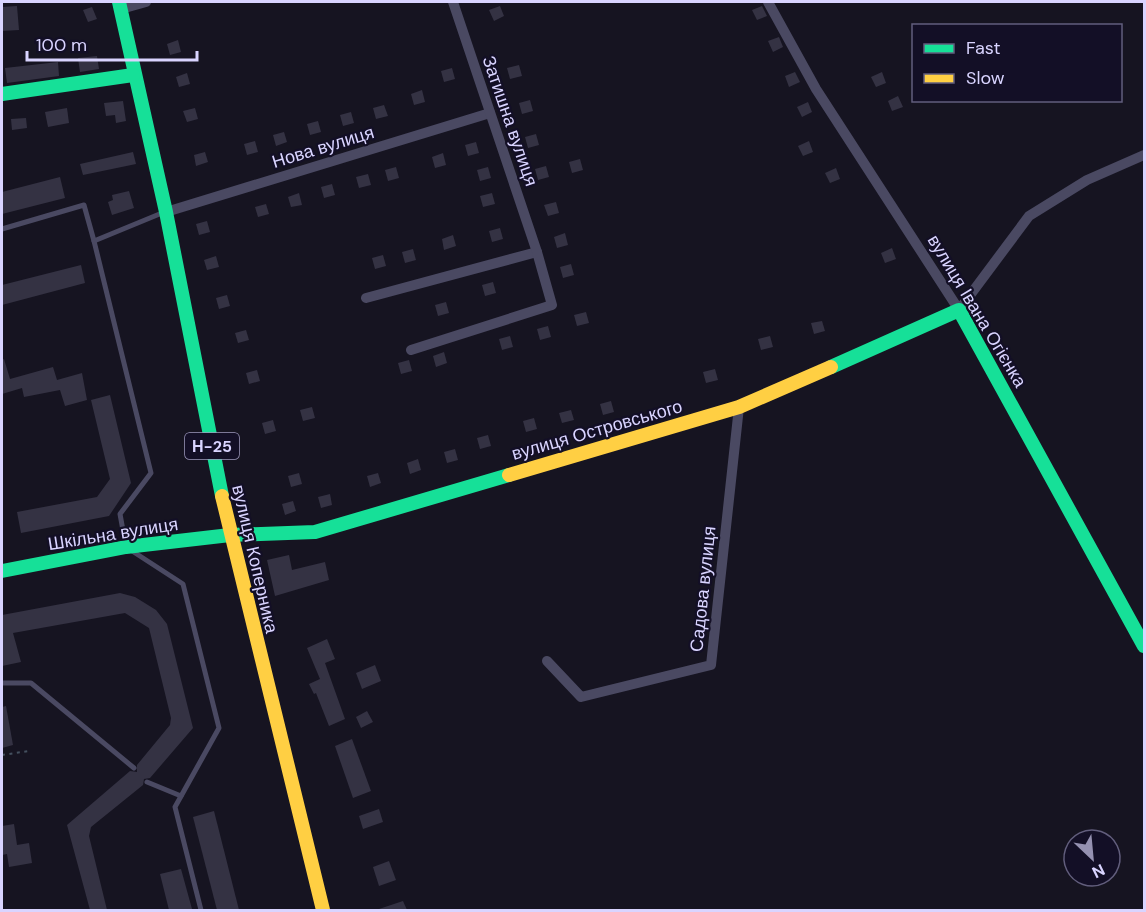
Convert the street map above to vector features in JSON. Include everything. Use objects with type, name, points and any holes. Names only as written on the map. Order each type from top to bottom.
[{"type":"street","points":[[120,5],[146,2]]},
{"type":"street","name":"Затишна вулиця","points":[[411,350],[552,305],[537,252],[453,2]]},
{"type":"street","name":"вулиця Івана Огієнка","points":[[768,2],[816,89],[959,310],[1144,646]]},
{"type":"street","name":"вулиця Коперника","points":[[120,5],[133,75],[166,212],[230,535],[323,910]]},
{"type":"street","points":[[2,94],[133,75]]},
{"type":"street","name":"Нова вулиця","points":[[166,212],[490,113]]},
{"type":"street","points":[[959,310],[1029,216],[1087,180],[1144,155]]},
{"type":"street","points":[[366,298],[537,252]]},
{"type":"street","name":"вулиця Островського","points":[[230,535],[315,532],[739,407],[959,310]]},
{"type":"street","name":"Садова вулиця","points":[[547,661],[581,697],[711,665],[739,407]]},
{"type":"street","name":"Шкільна вулиця","points":[[2,571],[126,547],[230,535]]},
{"type":"lane","points":[[2,229],[84,205],[151,473],[120,514],[126,547],[183,584],[219,728],[175,807],[201,910]]},
{"type":"lane","points":[[94,241],[166,212]]},
{"type":"lane","points":[[2,683],[31,683],[134,768]]},
{"type":"lane","points":[[147,782],[181,796]]},
{"type":"lane","points":[[315,910],[316,889]]},
{"type":"path","points":[[2,755],[29,752]]},
{"type":"building","points":[[17,6],[19,30],[2,31],[2,7]]},
{"type":"building","points":[[500,6],[504,16],[494,21],[489,10]]},
{"type":"building","points":[[762,6],[767,16],[757,20],[752,10]]},
{"type":"building","points":[[92,7],[97,19],[88,22],[83,10]]},
{"type":"building","points":[[779,37],[783,47],[773,52],[768,41]]},
{"type":"building","points":[[178,40],[181,52],[170,55],[167,44]]},
{"type":"building","points":[[97,56],[99,69],[80,72],[78,58]]},
{"type":"building","points":[[58,62],[59,76],[7,83],[5,68]]},
{"type":"building","points":[[519,65],[522,76],[510,79],[507,68]]},
{"type":"building","points":[[452,68],[455,79],[444,82],[441,71]]},
{"type":"building","points":[[795,72],[800,82],[789,87],[785,76]]},
{"type":"building","points":[[882,72],[886,83],[876,87],[871,77]]},
{"type":"building","points":[[187,73],[190,84],[179,87],[176,77]]},
{"type":"building","points":[[422,90],[425,102],[414,105],[411,94]]},
{"type":"building","points":[[898,96],[903,107],[892,111],[888,101]]},
{"type":"building","points":[[530,100],[533,111],[522,114],[519,103]]},
{"type":"building","points":[[123,101],[126,121],[116,123],[115,115],[106,116],[104,103]]},
{"type":"building","points":[[808,102],[812,112],[802,117],[797,107]]},
{"type":"building","points":[[384,105],[388,116],[376,119],[373,108]]},
{"type":"building","points":[[67,108],[69,123],[48,127],[45,112]]},
{"type":"building","points":[[195,108],[198,119],[187,122],[183,111]]},
{"type":"building","points":[[351,112],[354,123],[343,126],[340,115]]},
{"type":"building","points":[[26,118],[27,128],[12,130],[11,119]]},
{"type":"building","points":[[318,121],[321,132],[310,135],[307,124]]},
{"type":"building","points":[[284,132],[287,142],[276,146],[273,135]]},
{"type":"building","points":[[536,134],[539,145],[528,148],[525,137]]},
{"type":"building","points":[[255,141],[258,152],[247,155],[244,144]]},
{"type":"building","points":[[809,141],[813,152],[803,156],[798,146]]},
{"type":"building","points":[[476,142],[479,153],[468,156],[465,145]]},
{"type":"building","points":[[133,152],[136,164],[83,175],[80,164]]},
{"type":"building","points":[[205,152],[208,162],[196,166],[194,155]]},
{"type":"building","points":[[443,153],[446,165],[435,168],[432,157]]},
{"type":"building","points":[[580,159],[583,170],[572,173],[569,162]]},
{"type":"building","points":[[546,166],[549,177],[538,180],[535,169]]},
{"type":"building","points":[[396,167],[399,178],[388,181],[385,170]]},
{"type":"building","points":[[488,167],[491,178],[480,181],[477,170]]},
{"type":"building","points":[[836,168],[840,179],[830,183],[825,173]]},
{"type":"building","points":[[368,174],[371,185],[359,188],[356,177]]},
{"type":"building","points":[[60,177],[65,198],[2,214],[2,192]]},
{"type":"building","points":[[332,184],[335,195],[324,198],[321,187]]},
{"type":"building","points":[[129,191],[134,208],[112,215],[108,202],[113,200],[112,195]]},
{"type":"building","points":[[299,193],[302,205],[291,207],[288,197]]},
{"type":"building","points":[[492,193],[495,204],[483,207],[480,196]]},
{"type":"building","points":[[556,202],[559,213],[548,216],[544,205]]},
{"type":"building","points":[[266,204],[269,214],[258,217],[255,207]]},
{"type":"building","points":[[207,221],[210,232],[199,235],[196,224]]},
{"type":"building","points":[[500,228],[503,239],[492,242],[489,231]]},
{"type":"building","points":[[565,233],[568,245],[557,248],[554,237]]},
{"type":"building","points":[[453,235],[456,246],[444,250],[442,239]]},
{"type":"building","points":[[892,248],[896,259],[885,263],[881,253]]},
{"type":"building","points":[[413,249],[416,260],[405,263],[402,252]]},
{"type":"building","points":[[383,255],[386,266],[375,269],[372,258]]},
{"type":"building","points":[[216,256],[219,267],[207,270],[204,260]]},
{"type":"building","points":[[571,264],[574,275],[563,278],[560,267]]},
{"type":"building","points":[[81,265],[85,283],[2,305],[2,285]]},
{"type":"building","points":[[493,282],[496,293],[485,296],[482,285]]},
{"type":"building","points":[[227,295],[230,306],[219,309],[216,298]]},
{"type":"building","points":[[446,302],[449,313],[438,316],[435,305]]},
{"type":"building","points":[[586,312],[589,323],[577,326],[574,315]]},
{"type":"building","points":[[822,321],[825,331],[814,334],[811,323]]},
{"type":"building","points":[[548,326],[551,337],[540,340],[537,329]]},
{"type":"building","points":[[246,330],[249,340],[238,343],[235,333]]},
{"type":"building","points":[[510,336],[513,347],[502,350],[499,339]]},
{"type":"building","points":[[770,336],[773,347],[761,350],[758,339]]},
{"type":"building","points":[[444,352],[447,363],[436,367],[433,356]]},
{"type":"building","points":[[4,359],[10,379],[53,367],[57,380],[82,373],[87,400],[65,406],[60,390],[24,397],[22,388],[2,394],[2,360]]},
{"type":"building","points":[[409,360],[412,371],[401,374],[398,363]]},
{"type":"building","points":[[715,369],[718,380],[706,383],[703,372]]},
{"type":"building","points":[[257,370],[260,381],[249,384],[246,373]]},
{"type":"building","points":[[110,395],[131,483],[109,516],[21,533],[17,512],[97,497],[110,479],[91,400]]},
{"type":"building","points":[[611,401],[614,412],[603,415],[600,404]]},
{"type":"building","points":[[312,407],[315,418],[303,421],[300,410]]},
{"type":"building","points":[[571,410],[574,420],[562,423],[559,413]]},
{"type":"building","points":[[534,418],[537,429],[526,432],[523,421]]},
{"type":"building","points":[[273,420],[276,431],[265,434],[262,423]]},
{"type":"building","points":[[488,435],[491,446],[480,449],[477,438]]},
{"type":"building","points":[[455,449],[458,460],[447,463],[444,452]]},
{"type":"building","points":[[418,459],[421,470],[410,474],[407,463]]},
{"type":"building","points":[[299,473],[302,484],[291,487],[288,476]]},
{"type":"building","points":[[378,473],[381,483],[370,487],[367,476]]},
{"type":"building","points":[[330,494],[332,505],[321,508],[318,497]]},
{"type":"building","points":[[293,501],[296,511],[285,515],[282,504]]},
{"type":"building","points":[[289,555],[292,570],[325,562],[329,580],[275,596],[267,560]]},
{"type":"building","points":[[120,593],[135,597],[156,610],[167,624],[193,728],[150,778],[144,779],[143,785],[91,827],[89,836],[107,910],[90,910],[67,825],[130,771],[137,772],[137,765],[170,725],[171,718],[149,628],[125,613],[13,633],[21,662],[2,666],[2,615]]},
{"type":"building","points":[[327,639],[335,659],[325,663],[345,719],[329,726],[316,693],[314,694],[309,684],[320,679],[307,648]]},
{"type":"building","points":[[375,665],[381,681],[362,689],[356,673]]},
{"type":"building","points":[[6,706],[13,745],[2,748],[2,707]]},
{"type":"building","points":[[367,711],[373,722],[361,728],[356,717]]},
{"type":"building","points":[[352,739],[371,791],[353,798],[335,746]]},
{"type":"building","points":[[379,809],[383,822],[363,829],[359,816]]},
{"type":"building","points":[[214,811],[239,910],[217,910],[193,817]]},
{"type":"building","points":[[14,824],[17,845],[29,843],[32,863],[9,867],[7,854],[2,855],[2,826]]},
{"type":"building","points":[[389,861],[396,880],[379,886],[373,867]]},
{"type":"building","points":[[181,869],[192,909],[169,910],[160,874]]},
{"type":"building","points":[[403,901],[407,910],[379,910],[379,909]]},
{"type":"traffic: fast","points":[[119,2],[166,212],[222,496]]},
{"type":"traffic: fast","points":[[2,94],[133,75]]},
{"type":"traffic: fast","points":[[831,367],[959,310],[1144,646]]},
{"type":"traffic: fast","points":[[2,571],[126,547],[230,535],[315,532],[509,475]]},
{"type":"traffic: slow","points":[[509,475],[739,407],[831,367]]},
{"type":"traffic: slow","points":[[222,496],[323,910]]}]
